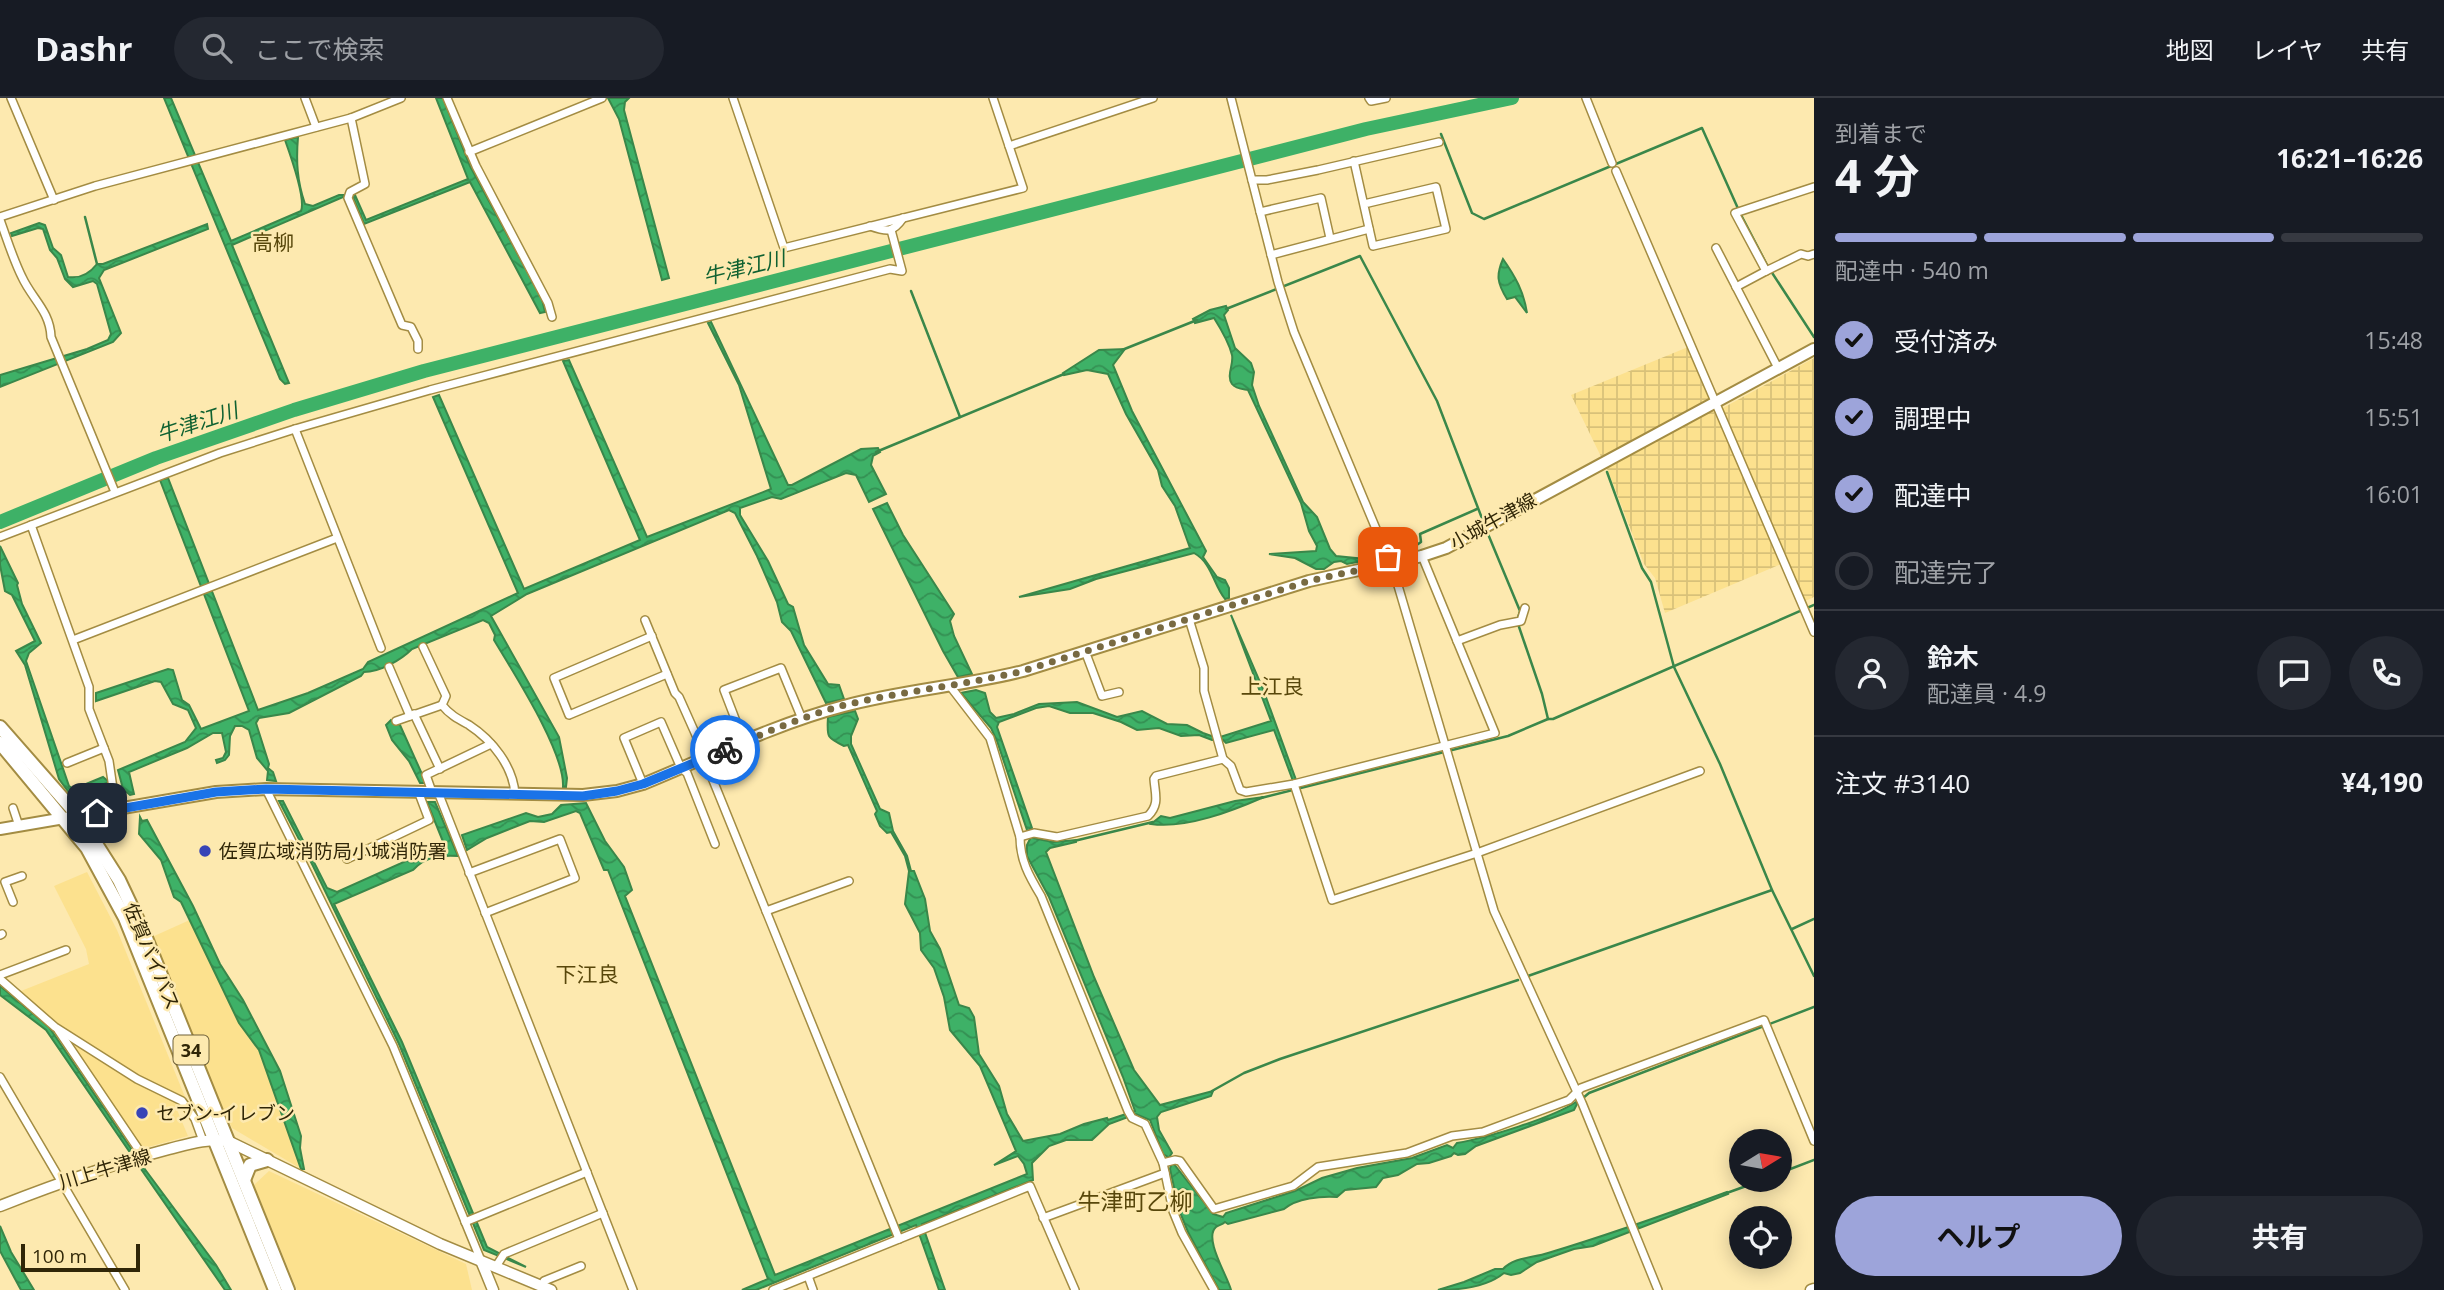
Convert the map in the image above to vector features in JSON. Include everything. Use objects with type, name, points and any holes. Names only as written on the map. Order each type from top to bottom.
[{"type":"highway","name":"佐賀バイパス","points":[[0,727],[79,817],[119,880],[139,923],[288,1290]]},
{"type":"highway","name":"佐賀バイパス","points":[[0,743],[87,848],[125,918],[208,1140],[275,1290]]},
{"type":"highway","points":[[244,1180],[250,1165],[267,1160]]},
{"type":"main road","name":"小城牛津線","points":[[0,829],[65,820],[216,792],[266,789],[583,796],[617,791],[643,784],[802,719],[846,705],[990,679],[1389,558],[1422,556],[1469,536],[1814,349]]},
{"type":"street","points":[[11,98],[54,200]]},
{"type":"street","points":[[305,98],[316,127]]},
{"type":"street","points":[[115,492],[51,337],[51,324],[46,311],[21,276],[0,218],[188,161],[352,118],[401,98]]},
{"type":"street","points":[[447,98],[469,152],[548,303],[552,317]]},
{"type":"street","points":[[469,152],[602,98]]},
{"type":"street","points":[[733,98],[784,248],[1023,188],[993,98]]},
{"type":"street","points":[[1009,146],[1153,98]]},
{"type":"street","points":[[1231,98],[1281,292],[1294,332],[1389,558],[1500,928],[1579,1098],[1658,1290]]},
{"type":"street","points":[[1369,98],[1371,101],[1386,98]]},
{"type":"street","points":[[1587,100],[1612,163]]},
{"type":"street","points":[[352,118],[365,184],[348,196],[402,325],[411,327],[418,341],[418,349]]},
{"type":"street","points":[[1252,180],[1267,180],[1439,142]]},
{"type":"street","points":[[1354,161],[1373,246],[1446,229],[1436,187],[1364,204]]},
{"type":"street","points":[[1616,171],[1714,403],[1808,610],[1814,632]]},
{"type":"street","points":[[1766,271],[1735,213],[1814,187]]},
{"type":"street","points":[[1260,212],[1321,198],[1331,241],[1271,255]]},
{"type":"street","points":[[870,226],[883,231],[891,230],[896,228],[903,218]]},
{"type":"street","points":[[1330,238],[1369,229]]},
{"type":"street","points":[[0,537],[220,453],[295,429],[429,390],[723,312],[890,270],[902,271],[891,230]]},
{"type":"street","points":[[1716,248],[1778,368]]},
{"type":"street","points":[[1736,287],[1801,254],[1814,254]]},
{"type":"street","points":[[295,429],[381,648]]},
{"type":"street","points":[[31,525],[89,687],[89,709],[104,748],[116,809]]},
{"type":"street","points":[[73,640],[337,538]]},
{"type":"street","points":[[1188,619],[1204,668],[1204,691],[1223,759],[1231,766],[1240,790],[1245,792],[1294,784],[1447,751],[1495,733],[1422,556]]},
{"type":"street","points":[[1457,641],[1518,622],[1525,608]]},
{"type":"street","points":[[645,620],[704,753],[899,1239]]},
{"type":"street","points":[[652,636],[554,678],[569,715],[667,674]]},
{"type":"street","points":[[396,721],[442,705],[446,696],[423,647]]},
{"type":"street","points":[[1085,651],[1102,696],[1119,692]]},
{"type":"street","points":[[388,667],[440,769]]},
{"type":"street","points":[[744,742],[724,690],[781,668],[802,719]]},
{"type":"street","points":[[950,686],[990,738],[1023,836],[1020,850],[1026,871],[1041,896],[1130,1114],[1145,1124],[1168,1162],[1165,1173],[1173,1211],[1182,1233],[1214,1290]]},
{"type":"street","points":[[442,705],[450,715],[472,727],[501,754],[515,794]]},
{"type":"street","points":[[643,784],[624,738],[661,722],[681,768],[687,773],[715,844]]},
{"type":"street","points":[[491,744],[426,775],[485,912],[633,1290]]},
{"type":"street","points":[[67,763],[104,748]]},
{"type":"street","points":[[1023,836],[1034,833],[1057,837],[1148,816],[1157,802],[1154,779],[1156,776],[1223,759]]},
{"type":"street","points":[[1294,784],[1332,900],[1477,853],[1700,771]]},
{"type":"street","points":[[266,789],[393,1046],[493,1288],[481,1290]]},
{"type":"street","points":[[347,859],[429,820],[418,792]]},
{"type":"street","points":[[14,811],[19,826]]},
{"type":"street","points":[[469,873],[560,839],[575,878],[485,912]]},
{"type":"street","points":[[13,902],[4,890],[5,882],[22,876]]},
{"type":"street","points":[[766,911],[849,881]]},
{"type":"street","points":[[66,950],[0,977],[55,1027],[137,1079],[182,1101],[208,1140]]},
{"type":"street","points":[[1579,1098],[1581,1088],[1764,1020],[1814,1141]]},
{"type":"street","points":[[55,1027],[143,1156]]},
{"type":"street","points":[[0,1077],[125,1290]]},
{"type":"street","points":[[1168,1162],[1180,1161],[1214,1209],[1293,1186],[1318,1167],[1407,1153],[1452,1136],[1483,1132],[1579,1098]]},
{"type":"street","name":"川上牛津線","points":[[0,1206],[62,1182],[143,1156],[208,1140],[228,1140]]},
{"type":"street","points":[[228,1140],[369,1211],[482,1263],[500,1261],[603,1213]]},
{"type":"street","points":[[466,1222],[587,1172]]},
{"type":"street","points":[[1043,1218],[1165,1173]]},
{"type":"street","points":[[773,1290],[1030,1186],[1075,1290]]},
{"type":"street","points":[[500,1261],[546,1288]]},
{"type":"street","points":[[546,1288],[544,1281],[581,1266]]},
{"type":"street","points":[[808,1276],[813,1290]]},
{"type":"shaded area","points":[[1693,345],[1721,409],[1814,358],[1814,597],[1803,602],[1786,562],[1665,613],[1655,578],[1644,564],[1608,471],[1571,395]]},
{"type":"shaded area","points":[[87,872],[117,930],[185,1097],[175,1105],[188,1136],[141,1149],[61,1027],[21,991],[89,964],[86,949],[54,886]]},
{"type":"shaded area","points":[[192,919],[260,1047],[303,1170],[232,1128],[217,1095],[152,937]]},
{"type":"shaded area","points":[[269,1171],[466,1264],[472,1290],[297,1290],[254,1185]]},
{"type":"water","points":[[164,98],[171,98],[231,241],[301,211],[299,187],[285,140],[298,137],[298,171],[305,204],[313,206],[339,195],[355,195],[366,220],[468,179],[436,98],[443,98],[470,166],[542,299],[545,312],[540,313],[470,182],[364,224],[353,197],[343,197],[232,245],[289,383],[285,384],[280,379]]},
{"type":"water","points":[[608,98],[629,98],[625,102],[624,110],[669,278],[662,280],[619,119]]},
{"type":"water","points":[[39,223],[45,225],[53,248],[61,255],[68,277],[85,275],[97,264],[207,224],[208,229],[104,270],[99,278],[121,333],[113,342],[0,387],[0,375],[87,349],[108,340],[111,334],[97,284],[93,281],[73,287],[65,279],[43,229],[12,236],[11,233]]},
{"type":"water","points":[[1503,259],[1518,284],[1527,313],[1515,297],[1507,299],[1501,288],[1499,270]]},
{"type":"water","points":[[1226,306],[1228,310],[1224,315],[1235,348],[1251,363],[1254,372],[1252,385],[1259,406],[1303,502],[1317,517],[1330,549],[1336,556],[1366,559],[1383,557],[1347,564],[1334,562],[1324,569],[1316,569],[1295,558],[1269,554],[1316,551],[1317,546],[1309,531],[1301,503],[1248,390],[1235,387],[1230,381],[1232,355],[1222,331],[1214,318],[1195,323],[1193,319],[1210,310]]},
{"type":"water","points":[[711,322],[788,485],[861,449],[878,448],[880,452],[873,456],[871,465],[886,494],[869,502],[856,475],[846,473],[781,499],[772,497],[740,508],[740,515],[768,561],[788,604],[793,607],[804,645],[828,684],[839,685],[844,699],[826,703],[791,631],[782,622],[777,602],[757,556],[735,513],[729,510],[527,594],[491,616],[559,737],[567,778],[566,787],[563,787],[556,754],[547,734],[494,640],[495,635],[489,623],[483,620],[412,649],[383,668],[364,672],[289,713],[259,718],[256,723],[268,768],[273,772],[276,781],[267,780],[268,771],[257,758],[249,730],[235,726],[230,736],[229,755],[225,760],[217,763],[216,760],[223,758],[226,752],[222,733],[213,733],[187,748],[129,772],[134,794],[130,795],[123,789],[118,770],[185,742],[196,728],[188,710],[173,704],[161,682],[155,681],[96,701],[96,693],[168,669],[173,670],[182,700],[189,705],[201,729],[249,711],[160,480],[168,478],[258,710],[308,693],[363,669],[368,662],[518,593],[433,397],[439,395],[524,589],[640,540],[563,361],[569,360],[647,537],[771,489],[739,385],[708,323]]},
{"type":"water","points":[[1125,349],[1113,365],[1132,411],[1206,551],[1203,557],[1217,577],[1225,580],[1229,588],[1229,598],[1225,599],[1205,562],[1194,553],[1096,579],[1070,589],[1019,597],[1190,548],[1175,506],[1162,486],[1158,470],[1126,414],[1108,374],[1087,370],[1064,375],[1063,373],[1099,350]]},
{"type":"water","points":[[887,503],[903,535],[954,614],[950,621],[954,636],[972,674],[958,677],[943,651],[873,509]]},
{"type":"water","points":[[0,546],[18,583],[22,604],[41,643],[29,653],[26,661],[69,786],[74,789],[103,777],[109,782],[75,796],[70,794],[59,779],[25,665],[16,651],[35,641],[12,595],[5,591]]},
{"type":"water","points":[[1231,615],[1263,689],[1296,780],[1293,781],[1274,730],[1226,743],[1199,735],[1181,736],[1159,728],[1137,730],[1093,713],[1070,713],[1049,706],[999,722],[997,727],[1032,828],[1032,838],[1053,842],[1076,840],[1050,848],[1046,852],[1094,977],[1134,1070],[1160,1105],[1213,1091],[1211,1096],[1161,1112],[1157,1117],[1159,1130],[1172,1153],[1170,1156],[1174,1164],[1213,1214],[1223,1217],[1226,1213],[1295,1191],[1322,1178],[1357,1168],[1412,1158],[1447,1145],[1453,1148],[1457,1143],[1535,1121],[1576,1102],[1574,1110],[1476,1146],[1465,1154],[1454,1153],[1429,1163],[1417,1164],[1398,1175],[1383,1178],[1376,1187],[1345,1190],[1337,1197],[1309,1198],[1284,1209],[1228,1224],[1225,1222],[1216,1227],[1212,1240],[1231,1290],[1219,1290],[1179,1210],[1168,1157],[1163,1154],[1150,1120],[1136,1114],[1109,1124],[1092,1140],[1066,1140],[1049,1146],[1032,1163],[1033,1180],[922,1224],[945,1290],[939,1290],[916,1225],[756,1290],[742,1290],[768,1279],[608,870],[604,870],[580,813],[576,811],[544,822],[530,821],[487,838],[467,850],[462,835],[526,813],[538,817],[552,814],[561,805],[586,803],[605,841],[624,867],[632,890],[625,896],[775,1275],[1027,1174],[1018,1156],[994,1165],[1016,1151],[980,1066],[950,1030],[944,997],[934,968],[921,950],[920,933],[905,904],[909,871],[905,856],[891,832],[887,833],[880,826],[875,814],[877,811],[848,745],[844,746],[829,736],[828,717],[855,711],[858,719],[851,736],[851,744],[880,809],[889,813],[893,831],[907,856],[911,871],[914,871],[925,899],[930,931],[940,949],[959,1005],[969,1008],[974,1017],[979,1054],[999,1086],[1007,1114],[1023,1141],[1060,1134],[1084,1124],[1135,1111],[1049,897],[1027,856],[1030,839],[997,741],[991,728],[961,693],[976,690],[985,693],[990,712],[996,718],[1039,704],[1077,702],[1117,717],[1142,711],[1167,724],[1187,725],[1217,738],[1271,721]]},
{"type":"water","points":[[391,720],[400,725],[426,783],[420,783],[409,761],[392,740],[386,725]]},
{"type":"water","points":[[1264,797],[1194,821],[1151,824],[1161,816],[1170,818],[1235,801]]},
{"type":"water","points":[[279,801],[283,801],[327,888],[337,892],[444,844],[427,802],[435,802],[458,856],[428,859],[413,870],[334,904],[402,1042],[487,1247],[526,1267],[484,1250],[399,1044]]},
{"type":"water","points":[[140,817],[142,821],[147,820],[193,906],[220,964],[243,1000],[280,1071],[301,1136],[304,1169],[301,1169],[259,1050],[239,1023],[181,902],[174,897],[161,860],[139,834]]},
{"type":"water","points":[[0,986],[49,1027],[132,1150],[129,1151],[46,1030],[0,995]]},
{"type":"water","points":[[144,1168],[216,1265],[231,1290],[225,1290],[141,1169]]},
{"type":"water","points":[[1727,1192],[1728,1194],[1593,1246],[1574,1249],[1537,1262],[1520,1273],[1504,1273],[1489,1282],[1472,1287],[1438,1290],[1495,1269],[1503,1269],[1518,1260],[1593,1239]]},
{"type":"water","points":[[0,1226],[11,1252],[34,1290],[21,1290],[0,1251]]},
{"type":"waterway","name":"牛津江川","points":[[0,522],[156,458],[294,410],[424,371],[1366,129],[1512,98]]},
{"type":"waterway","points":[[1441,134],[1472,213],[1484,219],[1702,128],[1740,213],[1767,265],[1814,337]]},
{"type":"waterway","points":[[85,217],[97,264]]},
{"type":"waterway","points":[[1226,309],[1360,256],[1437,401],[1483,521]]},
{"type":"waterway","points":[[911,291],[960,417]]},
{"type":"waterway","points":[[1122,350],[1197,320]]},
{"type":"waterway","points":[[876,452],[1064,374]]},
{"type":"waterway","points":[[1607,472],[1642,568],[1651,582],[1674,667],[1720,764],[1772,890],[1814,976]]},
{"type":"waterway","points":[[1389,555],[1408,551],[1421,542],[1420,534],[1477,509]]},
{"type":"waterway","points":[[1488,534],[1520,611],[1517,621],[1548,719]]},
{"type":"waterway","points":[[1261,798],[1508,736],[1814,605]]},
{"type":"waterway","points":[[1074,841],[1153,822]]},
{"type":"waterway","points":[[1528,976],[1772,890]]},
{"type":"waterway","points":[[1792,929],[1814,919]]},
{"type":"waterway","points":[[1212,1091],[1244,1073],[1280,1059],[1518,980]]},
{"type":"waterway","points":[[1583,1098],[1589,1093],[1814,1007]]},
{"type":"waterway","points":[[1792,1168],[1814,1160]]},
{"type":"waterway","points":[[1724,1194],[1730,1192]]},
{"type":"way so far","points":[[725,750],[825,711],[1023,671],[1309,581],[1391,563],[1388,557]]},
{"type":"place","name":"佐賀広域消防局小城消防署","points":[[205,851]]},
{"type":"place","name":"セブン-イレブン","points":[[142,1113]]},
{"type":"district","name":"高柳","points":[[273,242]]},
{"type":"district","name":"上江良","points":[[1272,686]]},
{"type":"district","name":"下江良","points":[[587,974]]},
{"type":"district","name":"牛津町乙柳","points":[[1135,1201]]},
{"type":"route","points":[[97,813],[216,792],[266,789],[583,796],[643,784],[725,750]]}]
